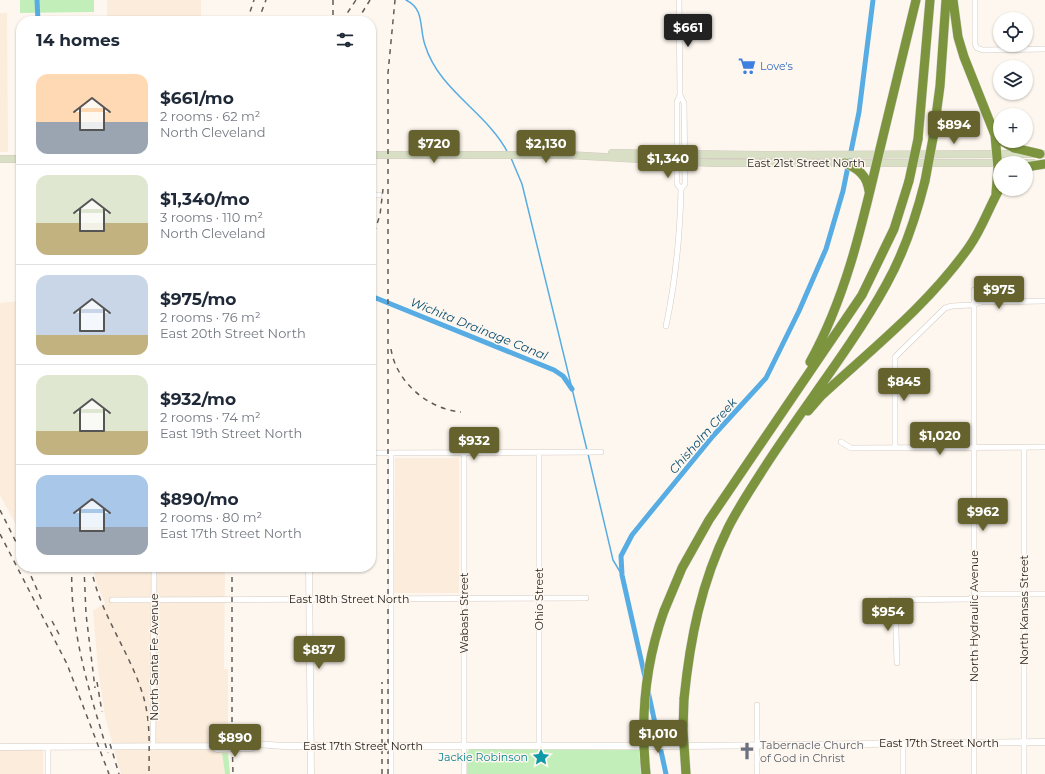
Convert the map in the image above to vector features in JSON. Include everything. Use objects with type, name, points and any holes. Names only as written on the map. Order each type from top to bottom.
[{"type":"highway","points":[[776,420],[826,334],[843,292],[870,192],[916,0]]},
{"type":"highway","points":[[646,774],[642,731],[646,683],[655,637],[682,568],[696,541],[776,420],[862,295],[894,229],[909,181],[918,139],[930,0]]},
{"type":"highway","points":[[686,774],[683,730],[684,699],[692,635],[712,566],[728,528],[776,448],[850,342],[886,284],[907,239],[919,206],[933,138],[940,86],[946,0]]},
{"type":"highway","points":[[953,0],[958,37],[964,57],[993,125]]},
{"type":"highway","points":[[1014,148],[1042,154]]},
{"type":"highway","points":[[841,163],[861,167],[870,192]]},
{"type":"highway","points":[[1033,166],[1045,163]]},
{"type":"highway","points":[[776,448],[821,396],[916,310],[942,281],[968,247],[983,223],[996,196]]},
{"type":"main road","name":"East 21st Street North","points":[[376,155],[497,154],[677,157],[684,154],[864,154],[878,158],[993,158]]},
{"type":"main road","name":"East 21st Street North","points":[[1020,156],[1042,154]]},
{"type":"main road","name":"East 21st Street North","points":[[677,157],[684,162],[841,163]]},
{"type":"main road","name":"East 21st Street North","points":[[861,167],[878,158]]},
{"type":"main road","points":[[0,159],[16,159]]},
{"type":"main road","name":"East 21st Street North","points":[[1033,162],[1045,163]]},
{"type":"street","points":[[666,326],[676,277],[680,232],[680,189],[677,184],[677,102],[680,95],[679,0]]},
{"type":"street","points":[[975,0],[975,44],[980,49],[1045,49]]},
{"type":"street","points":[[680,95],[684,103],[684,184],[680,189]]},
{"type":"street","name":"North Hydraulic Avenue","points":[[974,290],[974,774]]},
{"type":"street","points":[[895,448],[895,357],[932,320],[945,308],[952,306],[981,302],[1045,301]]},
{"type":"street","points":[[841,442],[851,448],[1045,447]]},
{"type":"street","name":"North Kansas Street","points":[[1024,447],[1024,774]]},
{"type":"street","name":"Wabash Street","points":[[464,452],[464,774]]},
{"type":"street","name":"Ohio Street","points":[[539,452],[539,746]]},
{"type":"street","points":[[376,453],[601,452]]},
{"type":"street","points":[[391,453],[391,774]]},
{"type":"street","name":"North Santa Fe Avenue","points":[[153,747],[154,572]]},
{"type":"street","points":[[309,572],[312,774]]},
{"type":"street","points":[[897,663],[893,600],[969,599],[980,594],[1045,594]]},
{"type":"street","name":"East 18th Street North","points":[[112,600],[586,598]]},
{"type":"street","points":[[757,705],[758,774]]},
{"type":"street","name":"East 17th Street North","points":[[0,747],[213,746],[217,749],[232,749],[252,748],[257,744],[311,746],[675,746],[1045,742]]},
{"type":"street","points":[[903,743],[903,774]]},
{"type":"street","points":[[48,746],[48,774]]},
{"type":"shaded area","points":[[107,0],[201,0],[201,16],[107,16]]},
{"type":"shaded area","points":[[0,13],[7,13],[8,152],[0,152]]},
{"type":"shaded area","points":[[16,301],[16,525],[0,495],[0,303]]},
{"type":"shaded area","points":[[395,458],[459,458],[459,593],[394,593]]},
{"type":"shaded area","points":[[94,572],[225,572],[224,669],[228,669],[228,753],[222,753],[225,774],[121,774],[105,716],[98,669],[93,611],[105,603],[97,584]]},
{"type":"shaded area","points":[[0,750],[43,751],[43,774],[0,774]]},
{"type":"green space","points":[[20,0],[94,0],[94,12],[20,13]]},
{"type":"green space","points":[[470,749],[639,750],[641,774],[467,774],[467,752]]},
{"type":"green space","points":[[222,753],[228,753],[230,774],[225,774]]},
{"type":"waterway","name":"Wichita Drainage Canal","points":[[37,0],[38,16]]},
{"type":"waterway","points":[[406,0],[416,8],[419,14],[425,45],[441,76],[488,125],[499,138],[508,153]]},
{"type":"waterway","name":"Chisholm Creek","points":[[645,677],[622,575],[621,556],[632,535],[713,436],[766,378],[799,311],[826,249],[843,191],[859,112],[873,0]]},
{"type":"waterway","points":[[511,158],[522,184],[587,450]]},
{"type":"waterway","name":"Wichita Drainage Canal","points":[[376,298],[554,370],[563,376],[572,389]]},
{"type":"waterway","points":[[588,454],[613,560],[622,575]]},
{"type":"waterway","name":"Chisholm Creek","points":[[648,691],[666,774]]},
{"type":"railway","points":[[249,16],[254,0]]},
{"type":"railway","points":[[260,16],[266,0]]},
{"type":"railway","points":[[333,0],[333,16]]},
{"type":"railway","points":[[345,16],[356,0]]},
{"type":"railway","points":[[360,16],[370,0]]},
{"type":"railway","points":[[388,774],[388,73],[395,0]]},
{"type":"railway","points":[[376,227],[380,215],[383,189]]},
{"type":"railway","points":[[391,349],[399,372],[416,392],[437,406],[461,412]]},
{"type":"railway","points":[[0,510],[16,542]]},
{"type":"railway","points":[[0,534],[16,565]]},
{"type":"railway","points":[[20,572],[67,664],[109,774]]},
{"type":"railway","points":[[29,572],[43,603]]},
{"type":"railway","points":[[72,572],[72,590],[77,638],[94,708],[108,753]]},
{"type":"railway","points":[[84,572],[86,614],[95,688]]},
{"type":"railway","points":[[92,572],[100,599],[136,676],[145,702],[149,733],[149,774]]},
{"type":"railway","points":[[232,572],[233,774]]},
{"type":"railway","points":[[52,621],[61,638]]},
{"type":"railway","points":[[97,682],[102,712]]},
{"type":"railway","points":[[382,682],[382,774]]},
{"type":"railway","points":[[110,744],[119,774]]},
{"type":"place","name":"Love's","points":[[747,66]]},
{"type":"place","name":"Tabernacle Church of God in Christ","points":[[747,751]]},
{"type":"place","name":"Jackie Robinson","points":[[541,757]]}]
